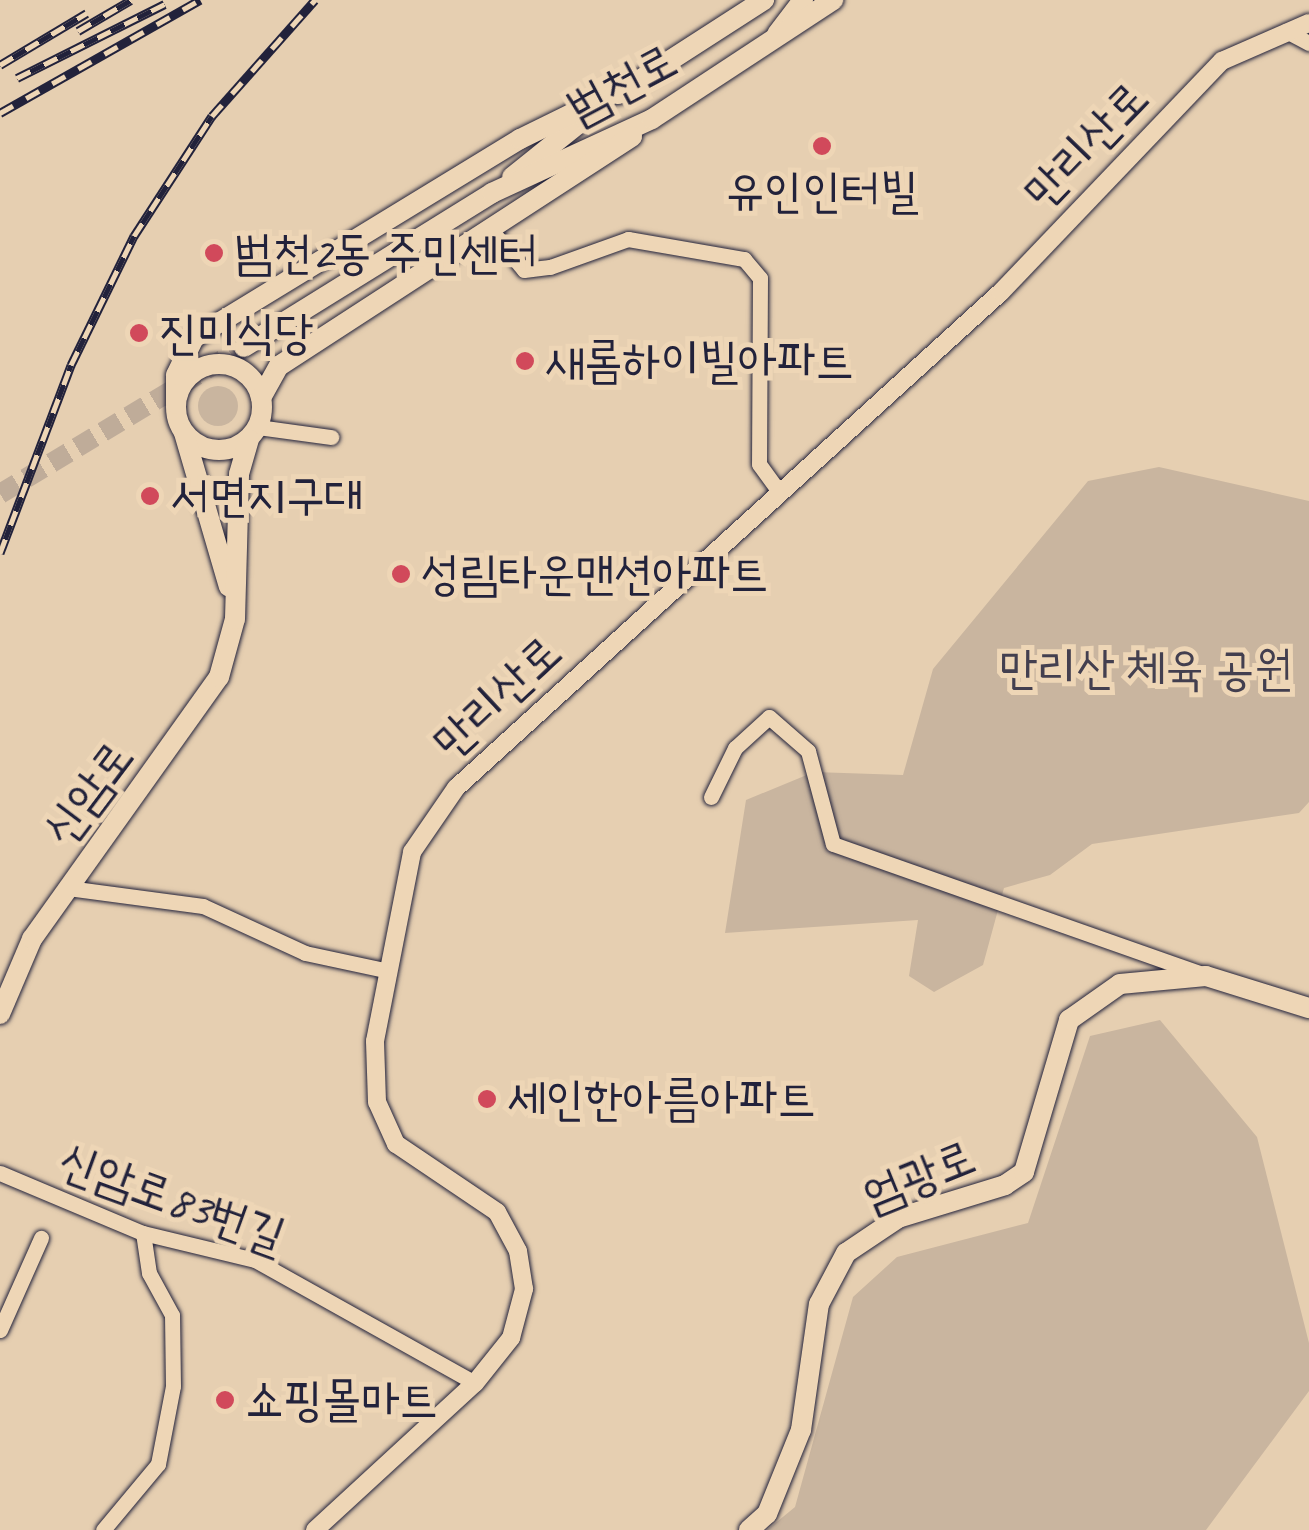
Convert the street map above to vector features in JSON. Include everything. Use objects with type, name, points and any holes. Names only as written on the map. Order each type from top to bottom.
[{"type":"main road","name":"범천로","points":[[492,194],[628,86],[764,0]]},
{"type":"main road","points":[[774,40],[803,0]]},
{"type":"main road","name":"범천로","points":[[244,347],[492,194],[652,119],[833,0]]},
{"type":"main road","points":[[236,619],[218,530],[176,404],[176,375],[194,338],[520,139],[628,86]]},
{"type":"main road","points":[[236,619],[239,474],[261,398],[279,366],[608,156],[652,119]]},
{"type":"main road","points":[[176,404],[196,370],[222,364],[247,374],[261,398]]},
{"type":"main road","points":[[184,431],[207,448],[253,433]]},
{"type":"main road","name":"신암로","points":[[0,1014],[32,939],[192,722],[219,677],[236,619]]},
{"type":"main road","name":"엄광로","points":[[750,1530],[766,1514],[801,1430],[819,1304],[846,1252],[898,1218],[1006,1185],[1024,1172],[1069,1020],[1120,984],[1206,976],[1309,1008]]},
{"type":"street","name":"만리산로","points":[[315,1530],[475,1384],[511,1338],[524,1289],[518,1251],[497,1212],[396,1144],[378,1102],[375,1040],[412,852],[456,788],[1000,292],[1222,62],[1309,23]]},
{"type":"street","points":[[1286,31],[1309,42]]},
{"type":"street","points":[[492,232],[524,270],[550,268],[628,240],[744,259],[760,278],[760,464],[780,493]]},
{"type":"street","points":[[253,433],[331,436]]},
{"type":"street","points":[[711,797],[735,748],[769,717],[808,751],[833,844],[1206,976]]},
{"type":"street","points":[[68,888],[203,906],[304,954],[389,970]]},
{"type":"street","name":"신암로83번길","points":[[0,1173],[143,1232],[255,1260],[475,1384]]},
{"type":"street","points":[[102,1530],[158,1464],[173,1386],[172,1315],[149,1273],[143,1232]]},
{"type":"street","points":[[0,1330],[41,1238]]},
{"type":"green space","points":[[218,386],[232,392],[238,406],[232,420],[218,426],[204,420],[198,406],[204,392]]},
{"type":"green space","name":"만리산 체육 공원","points":[[1159,467],[1309,501],[1309,802],[1299,813],[1092,844],[1050,875],[1004,888],[983,965],[934,992],[909,976],[918,920],[725,933],[746,800],[814,772],[903,775],[933,669],[1088,481]]},
{"type":"green space","points":[[1160,1020],[1257,1137],[1309,1343],[1309,1391],[1206,1530],[767,1530],[795,1507],[853,1297],[897,1257],[1028,1223],[1090,1036]]},
{"type":"tunnel","points":[[0,494],[244,347]]},
{"type":"railway","points":[[78,31],[131,0]]},
{"type":"railway","points":[[0,113],[200,0]]},
{"type":"railway","points":[[0,553],[71,365],[134,236],[212,116],[315,0]]},
{"type":"railway","points":[[17,78],[165,4]]},
{"type":"railway","points":[[0,65],[87,13]]},
{"type":"place","name":"유인인터빌","points":[[822,146]]},
{"type":"place","name":"범천2동 주민센터","points":[[214,253]]},
{"type":"place","name":"진미식당","points":[[139,333]]},
{"type":"place","name":"새롬하이빌아파트","points":[[525,361]]},
{"type":"place","name":"서면지구대","points":[[150,496]]},
{"type":"place","name":"성림타운맨션아파트","points":[[401,574]]},
{"type":"place","name":"세인한아름아파트","points":[[487,1099]]},
{"type":"place","name":"쇼핑몰마트","points":[[225,1400]]}]
